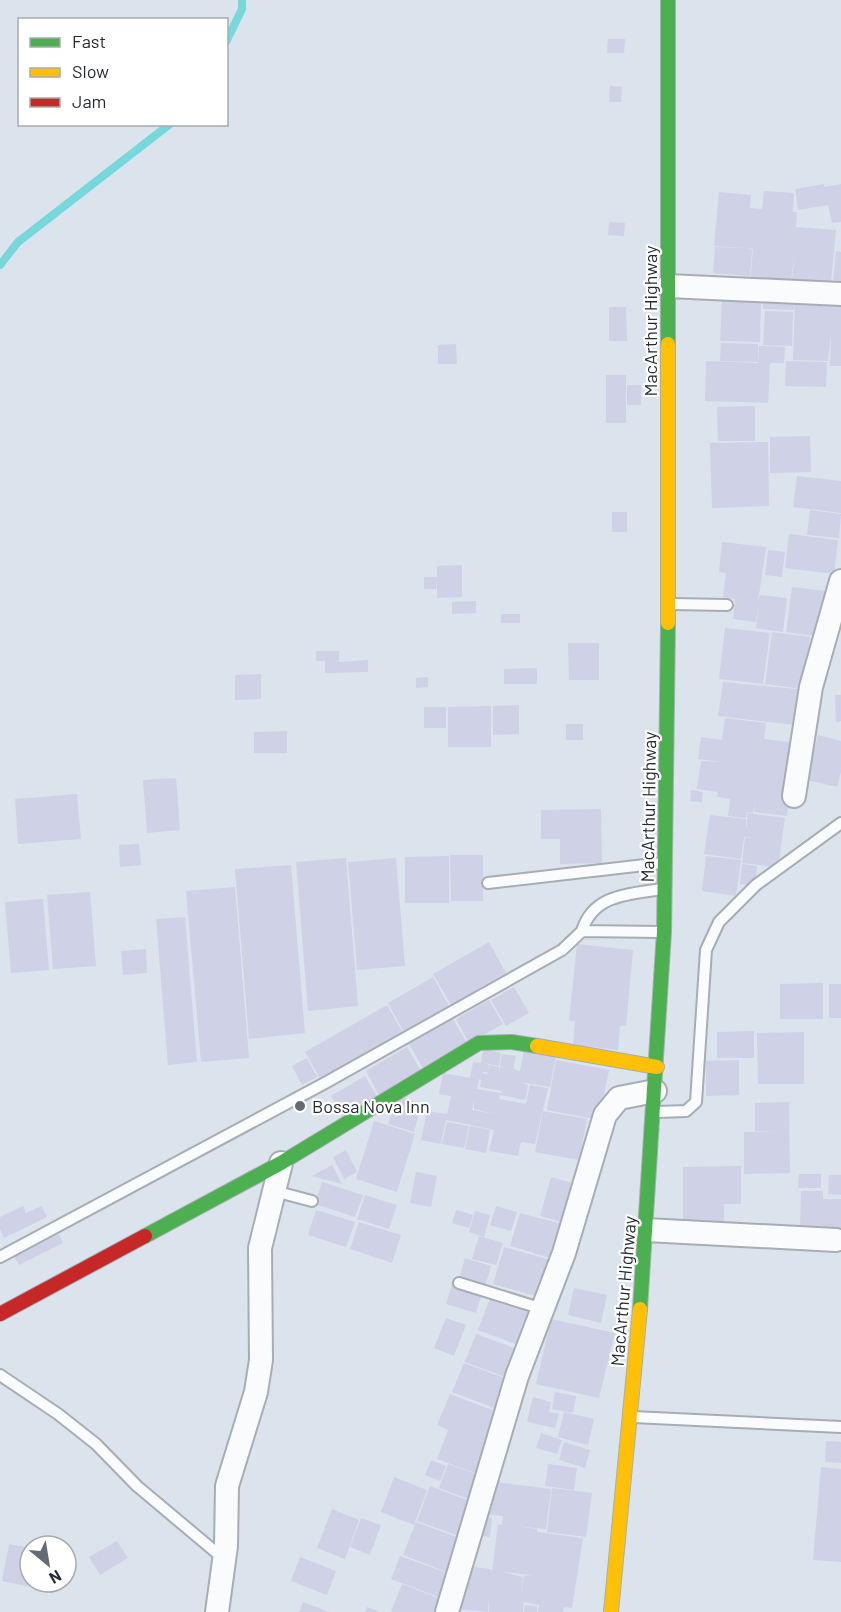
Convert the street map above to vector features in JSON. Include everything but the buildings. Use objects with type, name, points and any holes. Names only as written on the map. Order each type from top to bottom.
[{"type":"main road","name":"MacArthur Highway","points":[[611,1612],[646,1230],[664,932],[668,604],[668,0]]},
{"type":"main road","points":[[0,1314],[281,1163],[479,1043],[512,1042],[657,1066]]},
{"type":"street","points":[[668,286],[841,294]]},
{"type":"street","points":[[794,795],[811,687],[841,581]]},
{"type":"street","points":[[447,1612],[517,1376],[564,1253],[605,1115],[619,1098],[655,1101]]},
{"type":"street","points":[[216,1610],[224,1560],[227,1486],[256,1392],[261,1360],[260,1248],[281,1163]]},
{"type":"street","points":[[646,1230],[836,1240]]},
{"type":"lane","points":[[668,604],[727,605]]},
{"type":"lane","points":[[655,1101],[686,1111],[696,1102],[706,950],[719,922],[756,885],[841,823]]},
{"type":"lane","points":[[488,883],[665,862]]},
{"type":"lane","points":[[0,1257],[335,1077],[562,950],[582,931],[585,922],[599,904],[612,897],[665,889]]},
{"type":"lane","points":[[582,931],[664,932]]},
{"type":"lane","points":[[274,1191],[312,1201]]},
{"type":"lane","points":[[459,1283],[543,1309]]},
{"type":"lane","points":[[0,1374],[58,1414],[96,1444],[137,1486],[224,1560]]},
{"type":"lane","points":[[630,1417],[841,1427]]},
{"type":"waterway","points":[[228,38],[242,9],[242,0]]},
{"type":"waterway","points":[[0,265],[18,242],[167,126]]},
{"type":"traffic: fast","points":[[668,0],[668,344]]},
{"type":"traffic: fast","points":[[640,1309],[664,932],[668,623]]},
{"type":"traffic: fast","points":[[145,1236],[281,1163],[479,1043],[512,1042],[537,1046]]},
{"type":"traffic: slow","points":[[668,344],[668,623]]},
{"type":"traffic: slow","points":[[537,1046],[657,1067]]},
{"type":"traffic: slow","points":[[611,1612],[640,1309]]},
{"type":"traffic: jam","points":[[0,1314],[145,1236]]},
{"type":"place","name":"Bossa Nova Inn","points":[[300,1106]]}]
